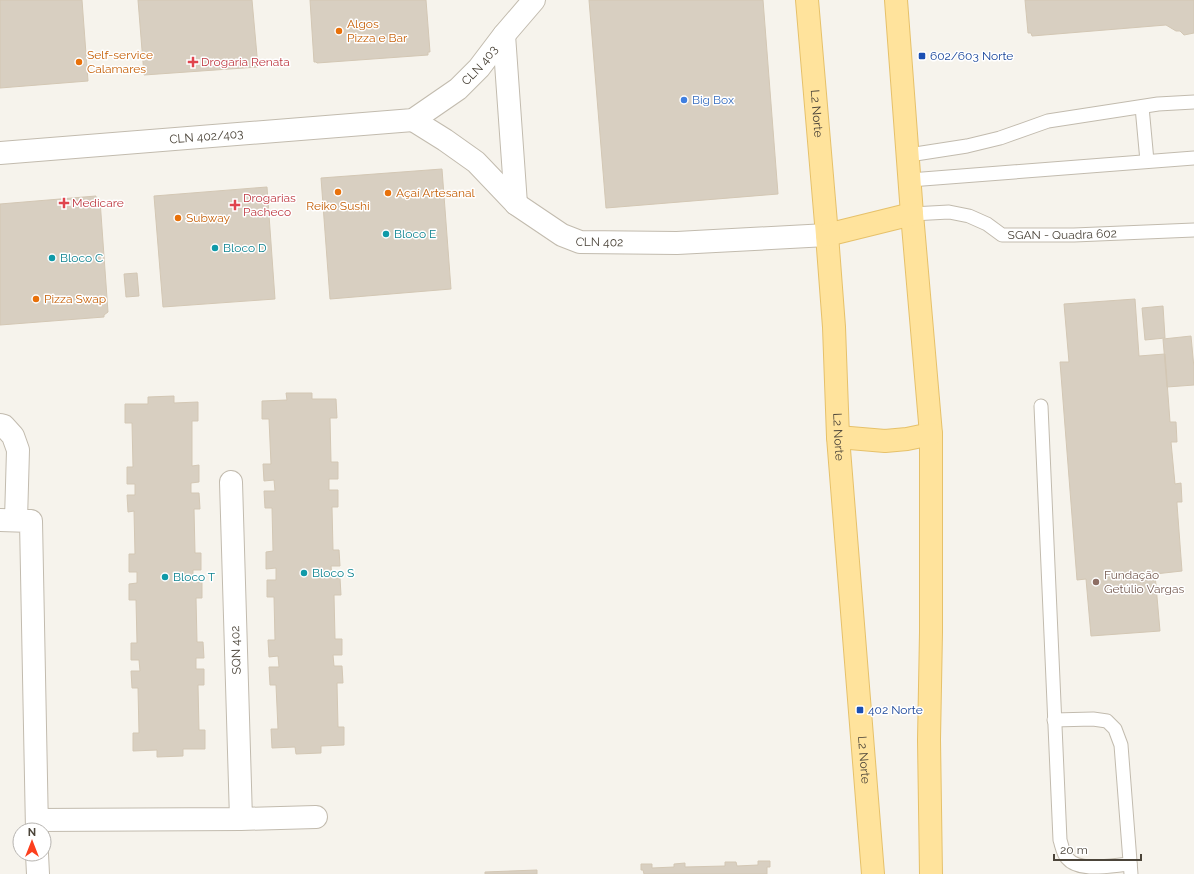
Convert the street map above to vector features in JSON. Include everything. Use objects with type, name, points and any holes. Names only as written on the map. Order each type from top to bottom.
[{"type":"main road","name":"L2 Norte","points":[[807,0],[834,327],[838,437],[873,874]]},
{"type":"main road","points":[[896,0],[909,155],[912,214],[931,434],[931,632],[929,740],[931,874]]},
{"type":"main road","points":[[827,235],[912,214]]},
{"type":"main road","points":[[838,437],[884,440],[907,439],[931,434]]},
{"type":"street","name":"CLN 403","points":[[413,120],[458,89],[479,68],[504,35],[534,0]]},
{"type":"street","points":[[504,35],[516,204]]},
{"type":"street","name":"CLN 402","points":[[413,120],[476,162],[516,204],[562,235],[580,242],[677,243],[761,240],[827,235]]},
{"type":"street","name":"CLN 402/403","points":[[0,153],[413,120]]},
{"type":"street","points":[[0,425],[4,426],[13,436],[18,450],[8,520],[31,521],[37,822]]},
{"type":"street","name":"SQN 402","points":[[231,482],[241,819]]},
{"type":"street","points":[[52,825],[316,817]]},
{"type":"street","points":[[37,862],[38,874]]},
{"type":"lane","points":[[909,155],[967,146],[1000,138],[1048,121],[1142,107],[1194,102]]},
{"type":"lane","points":[[1142,107],[1147,161]]},
{"type":"lane","points":[[910,180],[1194,158]]},
{"type":"lane","name":"SGAN - Quadra 602","points":[[912,214],[949,212],[969,216],[987,224],[1002,235],[1074,235],[1176,232],[1194,230]]},
{"type":"lane","points":[[1041,406],[1054,720],[1060,840],[1065,856],[1072,864],[1085,867],[1131,869],[1121,746],[1115,729],[1107,721],[1093,719],[1054,720]]},
{"type":"building","points":[[0,0],[82,0],[88,81],[0,88]]},
{"type":"building","points":[[138,0],[252,0],[258,67],[144,75]]},
{"type":"building","points":[[310,0],[426,0],[430,52],[428,52],[428,55],[314,62]]},
{"type":"building","name":"Big Box","points":[[589,0],[763,0],[778,194],[606,208]]},
{"type":"building","points":[[1025,0],[1194,0],[1194,33],[1184,35],[1180,31],[1176,31],[1166,25],[1032,36],[1031,33],[1028,33]]},
{"type":"building","name":"Bloco E","points":[[442,169],[451,289],[330,299],[321,178]]},
{"type":"building","name":"Bloco D","points":[[267,187],[275,299],[163,307],[154,196]]},
{"type":"building","name":"Bloco C","points":[[96,196],[96,199],[100,200],[108,312],[104,315],[104,317],[0,325],[0,204]]},
{"type":"building","points":[[137,273],[139,296],[126,297],[124,274]]},
{"type":"building","points":[[1135,299],[1139,356],[1165,354],[1170,422],[1176,422],[1177,442],[1171,442],[1175,484],[1181,483],[1182,502],[1177,502],[1177,504],[1182,571],[1155,574],[1160,631],[1091,636],[1086,579],[1077,580],[1060,362],[1069,362],[1064,304]]},
{"type":"building","points":[[1163,306],[1165,338],[1145,340],[1142,308]]},
{"type":"building","points":[[1191,336],[1194,385],[1167,387],[1163,339]]},
{"type":"building","name":"Bloco S","points":[[286,393],[312,393],[312,399],[336,399],[337,418],[330,418],[331,462],[338,462],[338,479],[329,479],[329,490],[338,490],[338,507],[332,507],[333,550],[339,550],[340,566],[331,566],[332,578],[340,578],[341,595],[334,595],[335,639],[342,639],[342,655],[333,655],[334,666],[342,666],[343,683],[337,683],[338,727],[344,727],[344,745],[321,746],[321,753],[296,754],[295,747],[272,748],[271,729],[278,729],[276,685],[270,685],[269,667],[279,667],[278,656],[269,657],[268,640],[275,640],[274,597],[267,597],[267,580],[276,580],[276,568],[266,569],[266,552],[273,551],[272,508],[265,508],[264,491],[275,491],[274,480],[264,481],[263,464],[271,464],[269,419],[262,419],[262,401],[287,400]]},
{"type":"building","name":"Bloco T","points":[[174,396],[174,403],[198,402],[198,421],[192,421],[192,466],[199,465],[199,482],[191,483],[191,493],[199,493],[200,509],[194,509],[195,553],[201,553],[201,570],[193,570],[193,582],[202,582],[202,598],[196,598],[197,642],[203,642],[204,658],[196,658],[196,669],[204,669],[204,685],[198,685],[199,730],[205,730],[205,749],[183,749],[183,756],[157,757],[157,750],[133,751],[133,733],[139,733],[138,688],[132,688],[131,671],[140,671],[139,660],[131,660],[131,643],[137,643],[136,600],[129,600],[129,584],[137,583],[137,572],[129,572],[129,554],[135,554],[134,511],[128,512],[127,495],[135,495],[135,484],[127,484],[127,467],[133,467],[132,423],[125,423],[125,404],[148,404],[148,397]]},
{"type":"building","points":[[758,861],[770,861],[770,867],[767,867],[767,874],[644,874],[643,870],[641,870],[641,864],[652,864],[652,868],[674,867],[674,864],[685,863],[685,867],[725,866],[725,862],[736,862],[737,866],[758,865]]},
{"type":"building","points":[[537,870],[537,874],[485,874],[485,872]]},
{"type":"place","name":"Algos Pizza e Bar","points":[[339,31]]},
{"type":"place","name":"602/603 Norte","points":[[922,56]]},
{"type":"place","name":"Self-service Calamares","points":[[79,62]]},
{"type":"place","name":"Drogaria Renata","points":[[193,62]]},
{"type":"place","name":"Big Box","points":[[684,100]]},
{"type":"place","name":"Reiko Sushi","points":[[338,192]]},
{"type":"place","name":"Açaí Artesanal","points":[[388,193]]},
{"type":"place","name":"Medicare","points":[[64,203]]},
{"type":"place","name":"Drogarias Pacheco","points":[[235,205]]},
{"type":"place","name":"Subway","points":[[178,218]]},
{"type":"place","name":"Bloco E","points":[[386,234]]},
{"type":"place","name":"Bloco D","points":[[215,248]]},
{"type":"place","name":"Bloco C","points":[[52,258]]},
{"type":"place","name":"Pizza Swap","points":[[36,299]]},
{"type":"place","name":"Bloco S","points":[[304,573]]},
{"type":"place","name":"Bloco T","points":[[165,577]]},
{"type":"place","name":"Fundação Getúlio Vargas","points":[[1096,582]]},
{"type":"place","name":"402 Norte","points":[[860,710]]}]
